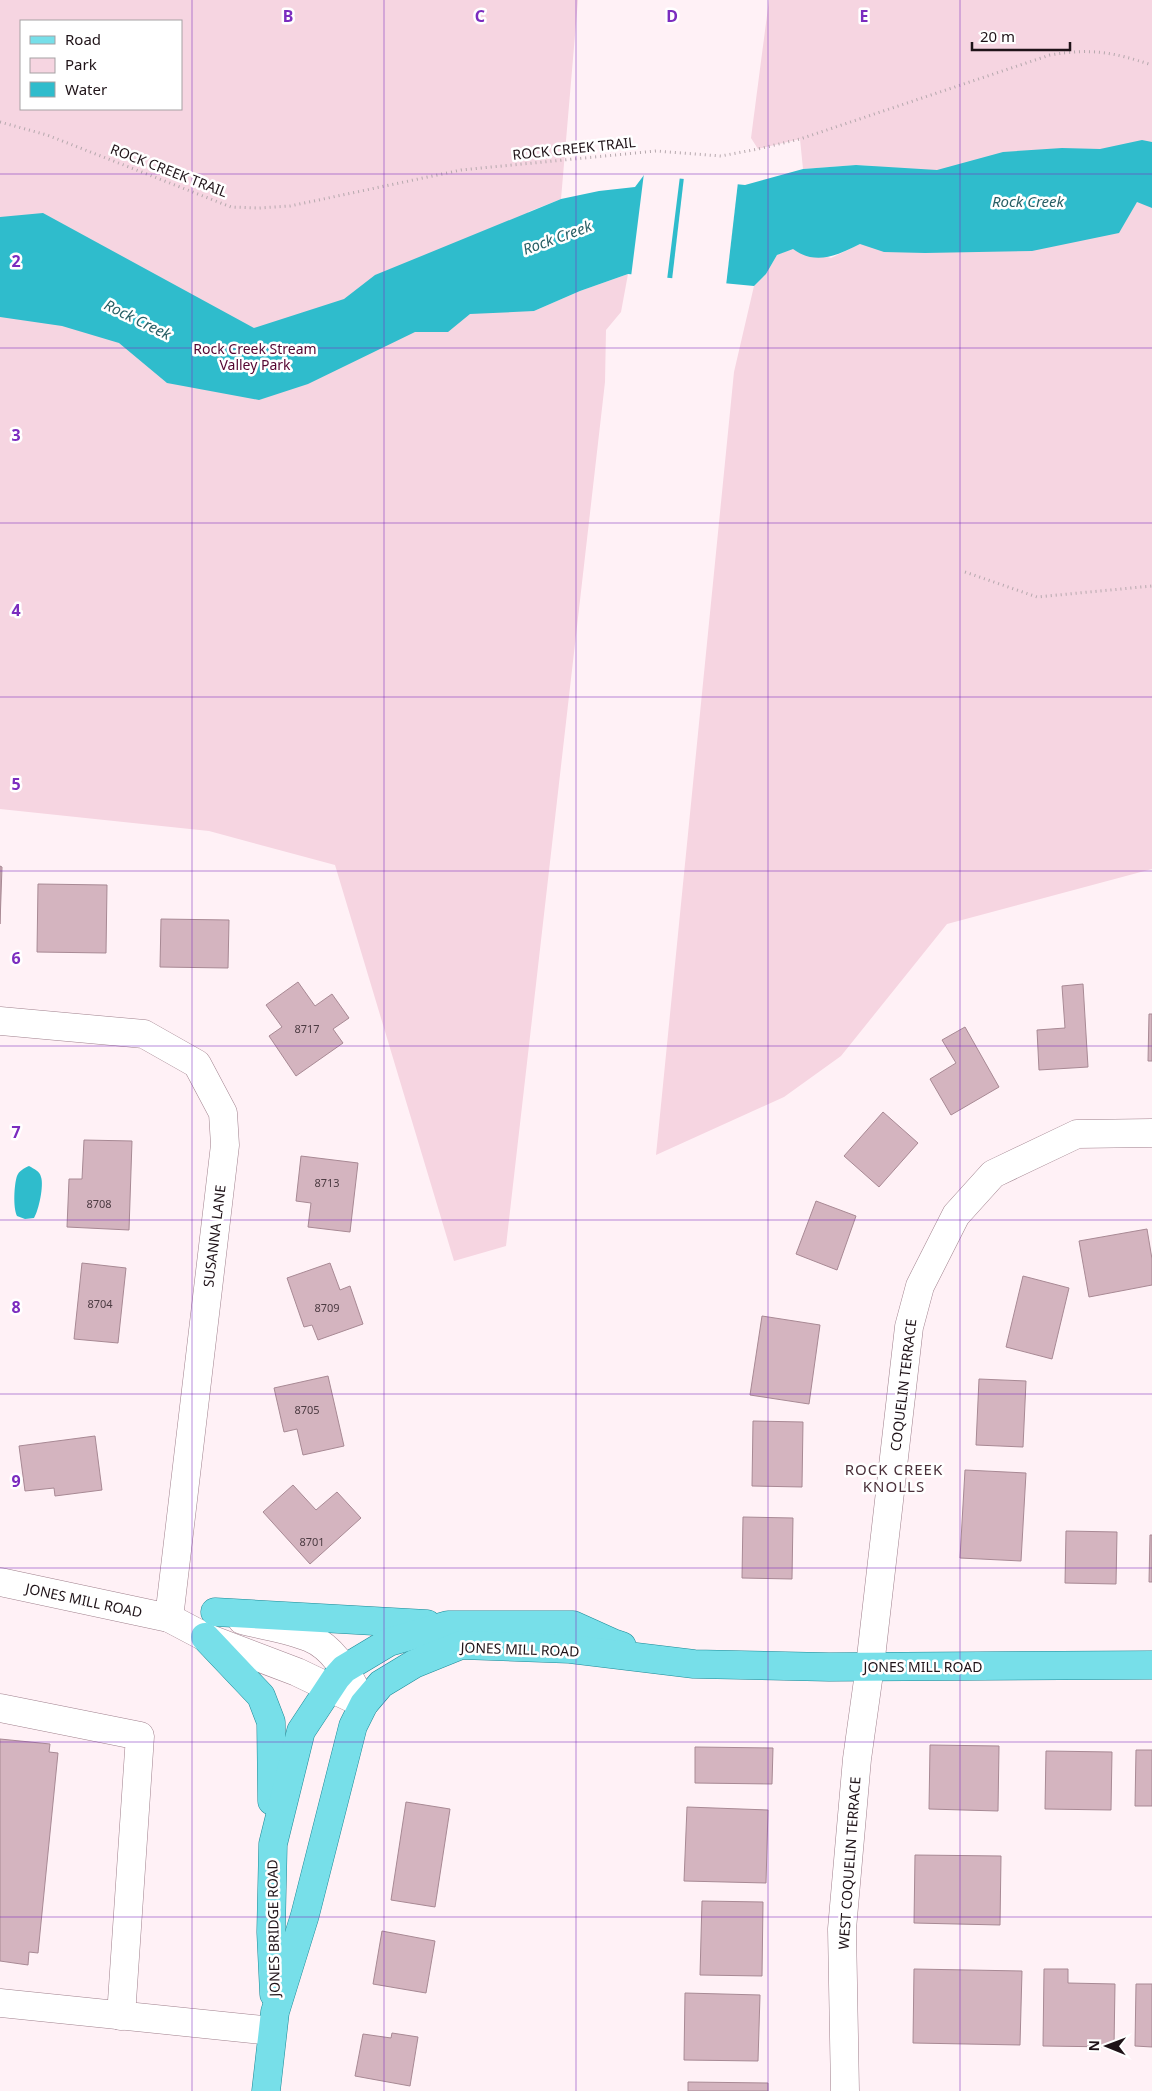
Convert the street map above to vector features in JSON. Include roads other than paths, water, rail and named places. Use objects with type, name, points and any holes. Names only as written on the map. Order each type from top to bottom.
[{"type":"main road","points":[[216,1612],[448,1625]]},
{"type":"main road","name":"JONES MILL ROAD","points":[[337,1678],[389,1642],[448,1625],[573,1625],[613,1643],[694,1664]]},
{"type":"main road","points":[[205,1637],[260,1696],[271,1722],[273,1844]]},
{"type":"main road","name":"JONES MILL ROAD","points":[[364,1704],[381,1684],[414,1664],[460,1644],[570,1649],[694,1664],[870,1666],[1152,1665]]},
{"type":"main road","name":"JONES BRIDGE ROAD","points":[[266,2091],[274,2022],[270,1932],[273,1844],[300,1731],[337,1678]]},
{"type":"main road","name":"JONES BRIDGE ROAD","points":[[274,2022],[305,1914],[353,1726],[364,1704]]},
{"type":"street","name":"SUSANNA LANE","points":[[0,1021],[144,1034],[197,1064],[223,1113],[225,1145],[169,1618]]},
{"type":"street","name":"COQUELIN TERRACE","points":[[870,1666],[909,1327],[920,1286],[956,1216],[994,1174],[1077,1134],[1152,1134]]},
{"type":"street","name":"JONES MILL ROAD","points":[[0,1582],[169,1618],[205,1637],[297,1672],[337,1678]]},
{"type":"street","name":"JONES MILL ROAD","points":[[169,1618],[216,1612],[311,1639],[327,1650],[337,1678],[364,1704]]},
{"type":"street","name":"WEST COQUELIN TERRACE","points":[[846,2091],[842,1928],[857,1759],[870,1666]]},
{"type":"street","points":[[0,1708],[140,1736],[121,2016]]},
{"type":"street","points":[[0,2003],[121,2016],[274,2022]]},
{"type":"water","name":"Rock Creek","points":[[1142,140],[1152,142],[1152,208],[1137,202],[1119,233],[1032,251],[884,252],[860,244],[835,255],[819,258],[810,257],[793,249],[777,255],[766,274],[754,286],[628,274],[580,291],[534,311],[470,314],[448,332],[415,332],[308,384],[259,400],[167,383],[119,343],[62,326],[0,317],[0,217],[43,213],[254,328],[344,299],[375,275],[561,199],[599,191],[635,187],[644,175],[745,185],[803,169],[856,165],[937,170],[1003,152],[1062,148],[1100,149]]},
{"type":"water","points":[[29,1166],[39,1173],[42,1186],[34,1218],[25,1219],[17,1216],[15,1191],[18,1174]]},
{"type":"district","name":"ROCK CREEK KNOLLS","points":[[894,1478]]},
{"type":"park label","name":"Rock Creek Stream Valley Park","points":[[255,356]]}]
